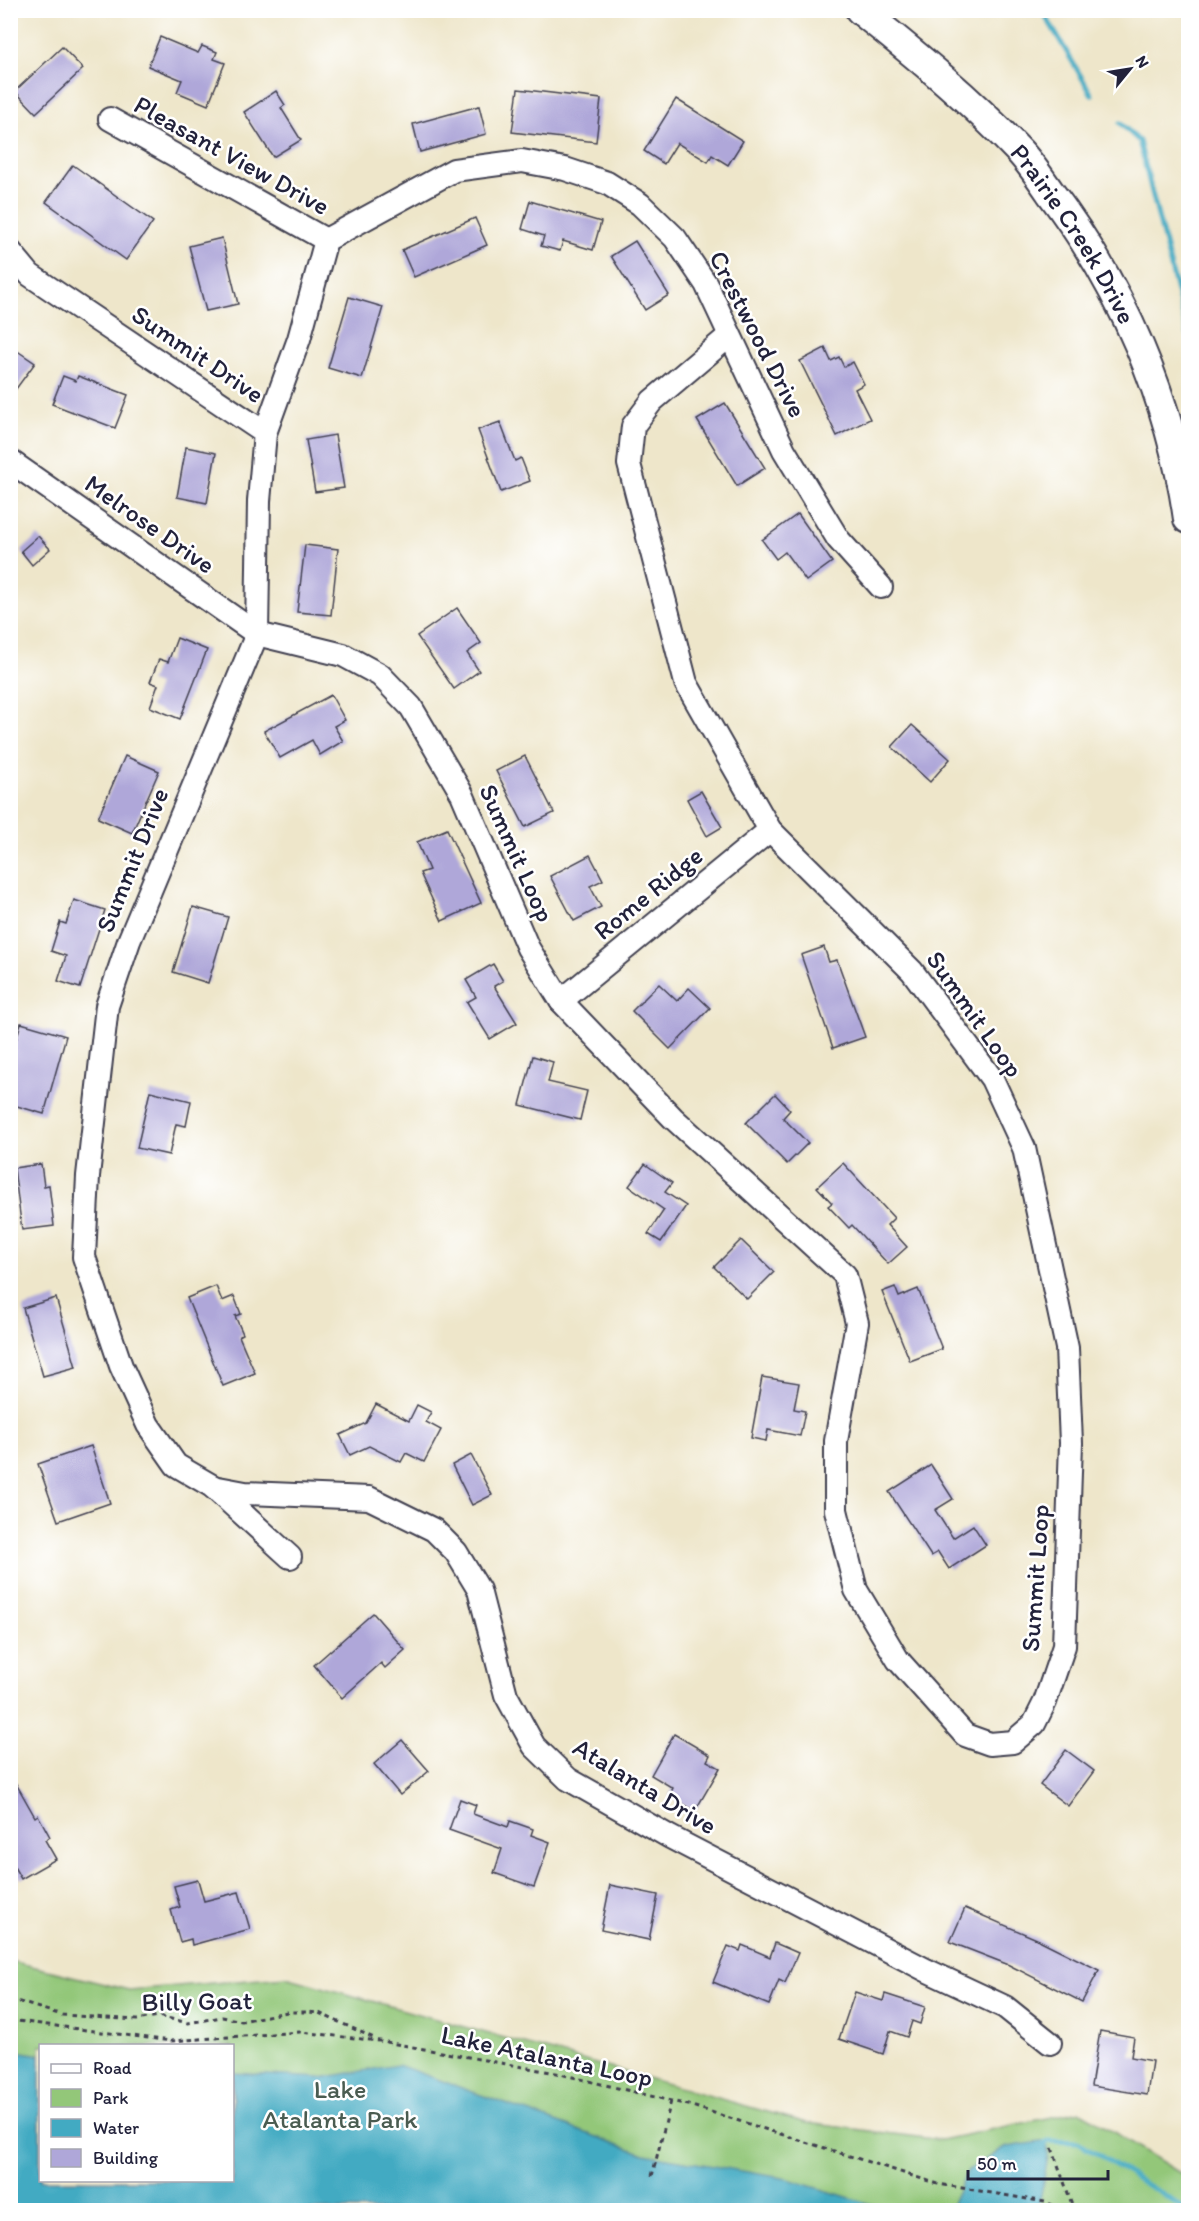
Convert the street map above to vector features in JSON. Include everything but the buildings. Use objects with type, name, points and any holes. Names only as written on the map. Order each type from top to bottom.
[{"type":"main road","name":"Prairie Creek Drive","points":[[860,10],[929,66],[1021,153],[1084,236],[1109,278],[1157,388],[1188,519]]},
{"type":"street","name":"Pleasant View Drive","points":[[110,119],[326,240]]},
{"type":"street","name":"Crestwood Drive","points":[[326,240],[454,170],[522,160],[565,169],[615,188],[640,204],[675,238],[706,284],[784,450],[832,529],[881,587]]},
{"type":"street","points":[[265,433],[298,339],[326,240]]},
{"type":"street","name":"Summit Drive","points":[[10,251],[30,275],[265,433],[259,501],[257,634],[129,941],[107,1006],[88,1176],[84,1257],[121,1366],[148,1425],[176,1465],[212,1486],[290,1557]]},
{"type":"street","name":"Summit Loop","points":[[257,634],[344,655],[380,675],[411,707],[462,794],[528,948],[561,1001],[673,1118],[845,1275],[857,1323],[837,1441],[836,1510],[856,1590],[898,1660],[965,1735],[990,1744],[1013,1742],[1034,1724],[1064,1646],[1071,1443],[1067,1348],[1024,1148],[992,1079],[912,971],[770,830],[686,683],[629,464],[633,426],[652,401],[729,336]]},
{"type":"street","name":"Melrose Drive","points":[[10,461],[257,634]]},
{"type":"street","name":"Rome Ridge","points":[[561,1001],[770,830]]},
{"type":"street","name":"Atalanta Drive","points":[[212,1486],[245,1493],[369,1498],[434,1530],[456,1552],[479,1590],[506,1695],[534,1746],[568,1779],[670,1837],[926,1970],[1005,2007],[1050,2043]]},
{"type":"path","name":"Billy Goat","points":[[10,1999],[63,2015],[137,2020],[158,2016],[188,2023],[222,2017],[242,2021],[287,2012],[319,2013],[380,2041]]},
{"type":"path","name":"Lake Atalanta Loop","points":[[10,2020],[171,2041],[300,2032],[380,2041],[556,2073],[671,2101],[938,2184],[1045,2202],[1064,2211]]},
{"type":"path","points":[[652,2176],[671,2101]]},
{"type":"path","points":[[1052,2148],[1074,2211]]},
{"type":"green space","name":"Lake Atalanta Park","points":[[11,1961],[129,1990],[286,1977],[807,2123],[941,2140],[1080,2111],[1188,2178],[1188,2210],[11,2210]]},
{"type":"water","points":[[11,2050],[39,2055],[39,2182],[234,2182],[234,2073],[320,2078],[398,2065],[644,2154],[788,2179],[890,2210],[11,2210]]},
{"type":"water","points":[[1047,2141],[1048,2157],[1038,2210],[949,2210],[968,2170],[1007,2147]]},
{"type":"waterway","points":[[1042,10],[1092,95]]},
{"type":"waterway","points":[[1120,123],[1139,141],[1188,335]]},
{"type":"waterway","points":[[1043,2146],[1047,2141],[1078,2142],[1187,2210]]}]
